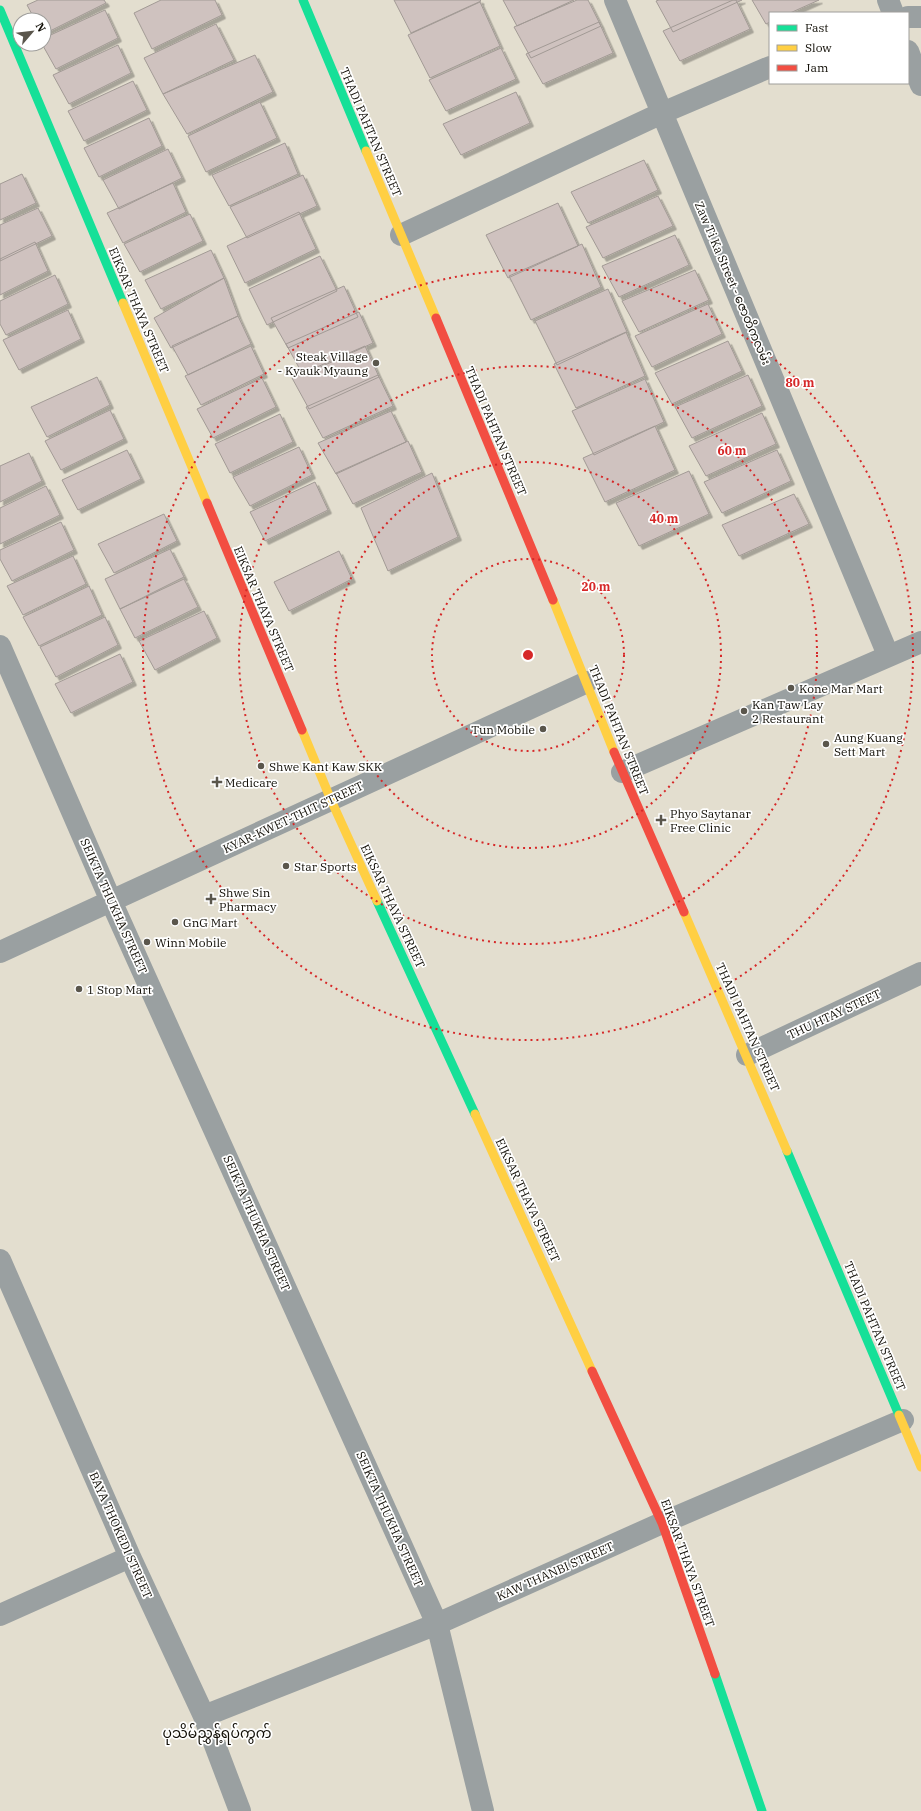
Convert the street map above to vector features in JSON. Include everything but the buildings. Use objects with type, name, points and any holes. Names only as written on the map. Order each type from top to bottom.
[{"type":"street","name":"THADI PAHTAN STREET","points":[[303,0],[587,682],[622,772],[748,1055],[903,1420],[921,1467]]},
{"type":"street","name":"Zaw Ti Ka Street - ဇောတိကလမ်း","points":[[615,0],[888,655]]},
{"type":"street","points":[[888,0],[893,12]]},
{"type":"street","name":"EIKSAR THAYA STREET","points":[[0,10],[331,800],[662,1523],[762,1811]]},
{"type":"street","points":[[909,17],[921,17]]},
{"type":"street","points":[[909,54],[921,84]]},
{"type":"street","points":[[402,235],[662,113],[769,67]]},
{"type":"street","points":[[622,772],[888,655],[921,642]]},
{"type":"street","name":"SEIKTA THUKHA STREET","points":[[0,646],[111,901],[437,1624],[484,1811]]},
{"type":"street","name":"KYAR-KWET-THIT STREET","points":[[0,952],[587,682]]},
{"type":"street","name":"THU HTAY STEET","points":[[748,1055],[921,973]]},
{"type":"street","name":"BAYA THOKEDI STREET","points":[[0,1260],[130,1557],[204,1716],[240,1811]]},
{"type":"street","name":"KAW THANBI STREET","points":[[204,1716],[437,1624],[662,1523],[903,1420]]},
{"type":"street","points":[[0,1615],[130,1557]]},
{"type":"traffic: fast","points":[[303,0],[366,151]]},
{"type":"traffic: fast","points":[[0,10],[123,303]]},
{"type":"traffic: fast","points":[[377,901],[475,1114]]},
{"type":"traffic: fast","points":[[787,1151],[899,1415]]},
{"type":"traffic: fast","points":[[715,1674],[762,1811]]},
{"type":"traffic: slow","points":[[366,151],[436,318]]},
{"type":"traffic: slow","points":[[123,303],[207,503]]},
{"type":"traffic: slow","points":[[553,600],[614,752]]},
{"type":"traffic: slow","points":[[302,730],[331,800],[377,901]]},
{"type":"traffic: slow","points":[[684,912],[787,1151]]},
{"type":"traffic: slow","points":[[475,1114],[592,1371]]},
{"type":"traffic: slow","points":[[899,1415],[921,1467]]},
{"type":"traffic: jam","points":[[436,318],[553,600]]},
{"type":"traffic: jam","points":[[207,503],[302,730]]},
{"type":"traffic: jam","points":[[614,752],[684,912]]},
{"type":"traffic: jam","points":[[592,1371],[662,1523],[715,1674]]},
{"type":"place","name":"Steak Village - Kyauk Myaung","points":[[376,363]]},
{"type":"place","name":"Kone Mar Mart","points":[[791,688]]},
{"type":"place","name":"Kan Taw Lay 2 Restaurant","points":[[744,711]]},
{"type":"place","name":"Tun Mobile","points":[[543,729]]},
{"type":"place","name":"Aung Kuang Sett Mart","points":[[826,744]]},
{"type":"place","name":"Shwe Kant Kaw SKK","points":[[261,766]]},
{"type":"place","name":"Medicare","points":[[217,782]]},
{"type":"place","name":"Phyo Saytanar Free Clinic","points":[[661,820]]},
{"type":"place","name":"Star Sports","points":[[286,866]]},
{"type":"place","name":"Shwe Sin Pharmacy","points":[[211,899]]},
{"type":"place","name":"GnG Mart","points":[[175,922]]},
{"type":"place","name":"Winn Mobile","points":[[147,942]]},
{"type":"place","name":"1 Stop Mart","points":[[79,989]]},
{"type":"district","name":"ပုသိမ်ညွှန့်ရပ်ကွက်","points":[[217,1733]]}]
